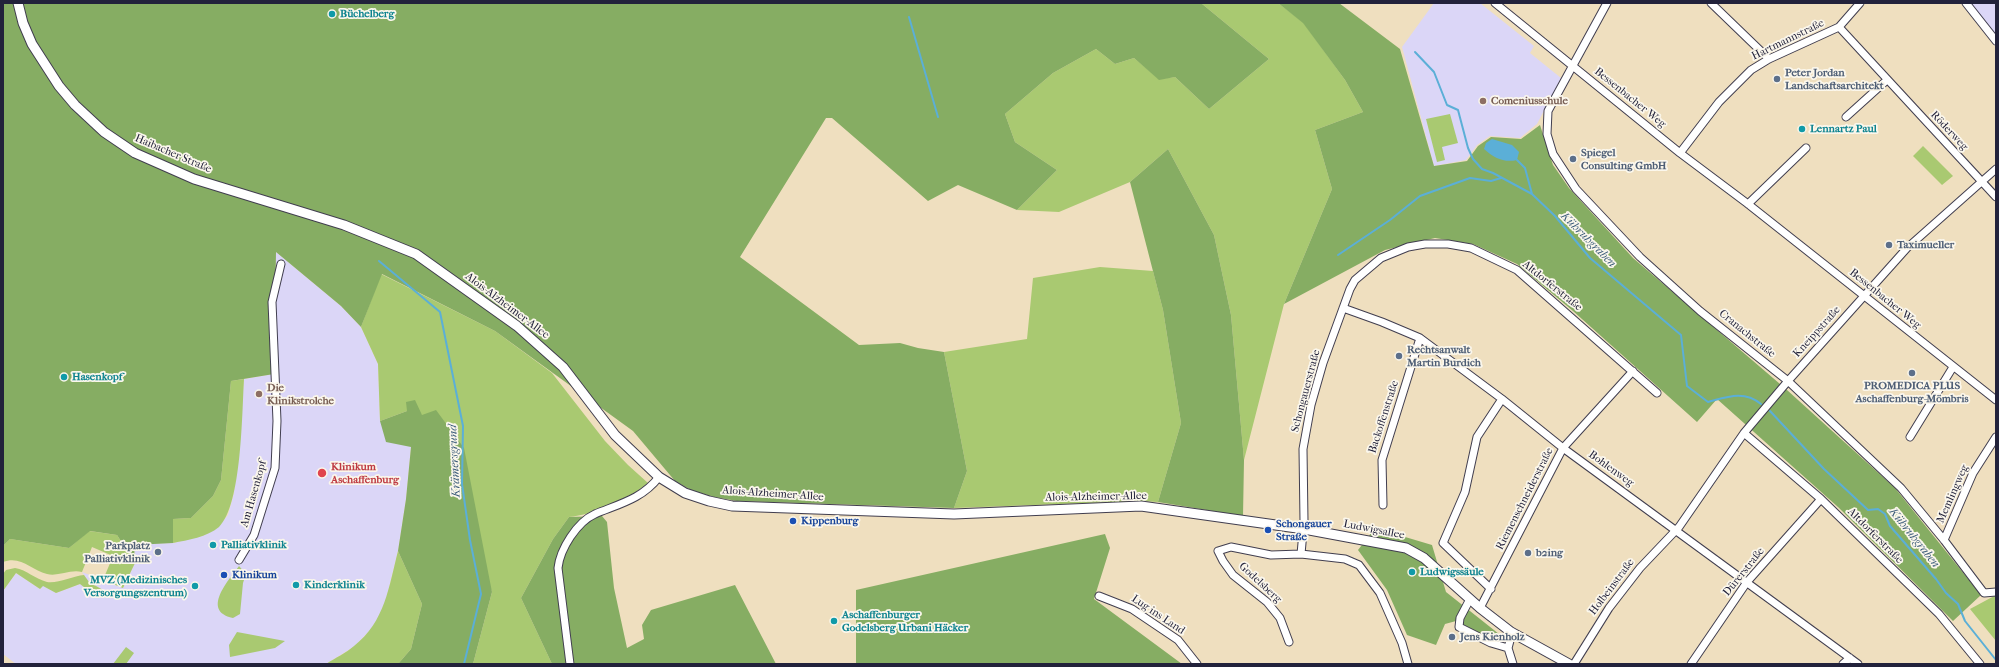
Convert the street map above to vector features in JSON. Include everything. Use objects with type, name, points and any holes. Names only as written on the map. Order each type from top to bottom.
[{"type":"street","name":"Haibacher Straße","points":[[18,3],[23,23],[32,44],[44,65],[75,106],[104,132],[135,153],[194,179],[294,209]]},
{"type":"street","name":"Cranachstraße","points":[[1607,3],[1548,111],[1547,134],[1553,154],[1576,189],[1640,257],[1700,311],[1788,381],[1901,488],[1944,540],[1984,593],[1996,593]]},
{"type":"street","points":[[1711,3],[1770,59]]},
{"type":"street","name":"Hartmannstraße","points":[[1680,153],[1719,102],[1751,70],[1770,59],[1840,27],[1860,3]]},
{"type":"street","points":[[1966,3],[1996,41]]},
{"type":"street","name":"Bessenbacher Weg","points":[[1498,4],[1680,153],[1748,204],[1953,367],[1995,398]]},
{"type":"street","name":"Röderweg","points":[[1840,27],[1886,80],[1996,197]]},
{"type":"street","points":[[1846,117],[1886,80]]},
{"type":"street","points":[[1748,204],[1806,148]]},
{"type":"street","name":"Kneippstraße","points":[[1676,530],[1744,433],[1788,381],[1907,248],[1996,169]]},
{"type":"street","name":"Alois-Alzheimer-Allee","points":[[294,209],[352,228],[416,254],[517,326],[563,367],[615,435],[659,477],[685,493],[709,501],[732,506],[954,514],[1141,506],[1304,529]]},
{"type":"street","name":"Altdorferstraße","points":[[1343,308],[1355,280],[1381,258],[1408,247],[1425,244],[1448,244],[1471,248],[1517,270],[1657,393]]},
{"type":"street","name":"Am Hasenkopf","points":[[239,560],[254,535],[275,468],[277,421],[272,302],[281,264]]},
{"type":"street","name":"Bohlenweg","points":[[1343,308],[1420,338],[1502,398],[1563,448],[1858,664]]},
{"type":"street","name":"Schongauerstraße","points":[[1304,529],[1303,449],[1311,405],[1323,363],[1343,308]]},
{"type":"street","name":"Backoffenstraße","points":[[1383,505],[1382,460],[1420,338]]},
{"type":"street","points":[[1910,437],[1953,367]]},
{"type":"street","name":"Riemenschneiderstraße","points":[[1480,608],[1563,448],[1633,371]]},
{"type":"street","points":[[1491,589],[1443,543],[1464,492],[1477,437],[1502,398]]},
{"type":"street","name":"Altdorferstraße","points":[[1744,433],[1821,499],[1939,614],[1980,664]]},
{"type":"street","name":"Memlingweg","points":[[1944,540],[1973,473],[1996,437]]},
{"type":"street","points":[[570,664],[558,568],[564,547],[587,519],[639,496],[659,477]]},
{"type":"street","name":"Dürerstraße","points":[[1691,664],[1747,582],[1821,499]]},
{"type":"street","points":[[1301,554],[1304,529]]},
{"type":"street","name":"Ludwigsallee","points":[[1304,529],[1406,548],[1424,558],[1480,608],[1512,632],[1569,664]]},
{"type":"street","name":"Holbeinstraße","points":[[1574,664],[1609,608],[1640,568],[1676,530]]},
{"type":"street","name":"Godelsberg","points":[[1289,642],[1280,618],[1267,602],[1233,574],[1223,561],[1218,551],[1231,547],[1271,555],[1301,554],[1345,559],[1359,565],[1380,593],[1402,643],[1408,664]]},
{"type":"street","name":"Lug ins Land","points":[[1099,596],[1132,609],[1178,640],[1197,664]]},
{"type":"street","points":[[1470,599],[1460,618],[1459,626],[1491,643],[1508,648]]},
{"type":"street","points":[[1512,632],[1508,648],[1513,664]]},
{"type":"street","points":[[1843,664],[1850,658]]},
{"type":"shaded area","name":"Comeniusschule","points":[[1434,3],[1480,3],[1534,46],[1530,53],[1561,78],[1537,124],[1520,138],[1490,136],[1477,145],[1466,160],[1434,166],[1402,47]]},
{"type":"shaded area","points":[[1962,3],[1996,3],[1996,47]]},
{"type":"shaded area","name":"Klinikum Aschaffenburg","points":[[276,252],[341,306],[361,327],[378,364],[380,421],[411,447],[406,499],[398,551],[384,608],[372,628],[355,646],[326,664],[16,664],[3,654],[3,591],[16,573],[40,589],[43,585],[56,593],[80,584],[97,596],[103,590],[89,582],[82,572],[123,588],[135,563],[134,544],[173,543],[202,536],[218,527],[228,515],[234,493],[244,379],[274,374]]},
{"type":"green space","points":[[3,3],[1201,3],[1269,59],[1209,109],[1175,77],[1159,80],[1134,58],[1115,64],[1096,49],[1053,73],[1005,114],[1015,142],[1057,170],[1017,210],[958,185],[928,201],[832,118],[826,118],[740,257],[859,345],[900,343],[918,348],[944,352],[967,471],[954,508],[737,501],[714,497],[691,490],[675,481],[633,431],[495,331],[382,274],[361,327],[341,306],[276,252],[274,374],[231,381],[221,480],[213,496],[191,518],[173,519],[173,543],[134,545],[135,563],[117,535],[90,531],[69,548],[10,539],[3,546]]},
{"type":"green space","points":[[1201,3],[1278,3],[1303,22],[1345,80],[1363,112],[1315,130],[1332,189],[1284,304],[1244,460],[1231,315],[1214,235],[1168,149],[1130,182],[1059,212],[1017,210],[1057,170],[1015,142],[1005,114],[1053,73],[1096,49],[1115,64],[1134,58],[1159,79],[1175,77],[1209,109],[1269,59]]},
{"type":"green space","points":[[1278,3],[1339,3],[1400,49],[1434,166],[1467,161],[1478,146],[1491,137],[1521,139],[1540,125],[1553,165],[1569,188],[1633,258],[1787,390],[1895,488],[1981,595],[1953,621],[1838,507],[1717,399],[1697,422],[1573,311],[1517,264],[1473,244],[1435,238],[1385,250],[1284,304],[1332,189],[1315,130],[1363,112],[1345,80],[1303,23]]},
{"type":"green space","points":[[1450,114],[1458,143],[1442,147],[1445,160],[1437,162],[1426,119]]},
{"type":"green space","points":[[1923,146],[1953,176],[1942,185],[1913,156]]},
{"type":"green space","points":[[1168,149],[1214,235],[1231,315],[1244,460],[1243,516],[1158,502],[1181,423],[1163,310],[1130,182]]},
{"type":"green space","points":[[1100,267],[1153,271],[1163,310],[1181,423],[1158,502],[1141,501],[954,508],[967,471],[944,352],[1027,339],[1033,278]]},
{"type":"green space","points":[[381,274],[495,331],[552,373],[605,441],[648,483],[631,495],[600,510],[579,516],[569,517],[553,539],[521,598],[552,664],[473,664],[492,592],[422,415],[407,411],[380,421],[378,364],[361,327]]},
{"type":"green space","points":[[244,379],[239,457],[232,499],[227,516],[219,527],[209,533],[197,538],[173,543],[173,519],[191,518],[213,496],[221,480],[231,381]]},
{"type":"green space","points":[[415,400],[422,415],[436,410],[464,448],[492,592],[473,664],[398,664],[411,649],[422,604],[398,551],[406,499],[411,447],[386,442],[380,421],[407,411],[406,402]]},
{"type":"green space","points":[[602,516],[607,522],[614,588],[627,648],[644,639],[642,625],[651,610],[735,585],[776,664],[552,664],[521,598],[553,539],[569,517]]},
{"type":"green space","points":[[1375,528],[1432,545],[1446,592],[1504,638],[1501,644],[1456,621],[1445,624],[1436,645],[1407,635],[1387,590],[1358,550]]},
{"type":"green space","points":[[89,531],[117,535],[135,563],[123,588],[103,580],[113,556],[92,547],[82,572],[73,571],[51,575],[15,560],[3,562],[3,546],[10,539],[69,548]]},
{"type":"green space","points":[[1105,534],[1110,548],[1094,599],[1182,664],[856,664],[856,590]]},
{"type":"green space","points":[[398,551],[422,604],[411,649],[398,664],[326,664],[354,646],[373,626],[384,603]]},
{"type":"green space","points":[[239,566],[246,574],[243,583],[240,614],[233,618],[224,614],[219,609],[218,602],[224,587]]},
{"type":"green space","points":[[15,568],[47,582],[55,582],[84,575],[89,582],[103,590],[97,597],[80,584],[56,593],[43,586],[40,589],[16,573],[3,591],[3,574],[6,570]]},
{"type":"green space","points":[[1996,595],[1996,641],[1970,609]]},
{"type":"green space","points":[[237,632],[285,641],[275,648],[230,657],[229,645]]},
{"type":"green space","points":[[126,647],[134,653],[126,664],[113,664]]},
{"type":"water","points":[[1492,139],[1512,145],[1519,152],[1517,160],[1503,160],[1495,157],[1484,149],[1486,143]]},
{"type":"waterway","points":[[909,17],[938,117]]},
{"type":"waterway","name":"Kühruhgraben","points":[[1415,52],[1434,72],[1447,105],[1458,110],[1468,148],[1473,159],[1482,169],[1493,173],[1532,194],[1555,216],[1590,258],[1681,335],[1687,386],[1708,402],[1729,397],[1742,396],[1748,397],[1761,404]]},
{"type":"waterway","points":[[1517,160],[1525,168],[1532,194]]},
{"type":"waterway","points":[[1338,255],[1390,220],[1420,196],[1470,178],[1491,181],[1501,178]]},
{"type":"waterway","name":"Krämersgrund","points":[[379,261],[440,312],[463,426],[462,484],[470,540],[481,594],[464,664]]},
{"type":"waterway","name":"Kühruhgraben","points":[[1770,411],[1824,469],[1868,510],[1878,509],[1885,514],[1890,526],[1936,579],[1946,593],[1958,604],[1965,621],[1996,660]]},
{"type":"place","name":"Büchelberg","points":[[332,14]]},
{"type":"place","name":"Peter Jordan Landschaftsarchitekt","points":[[1777,79]]},
{"type":"place","name":"Comeniusschule","points":[[1483,101]]},
{"type":"place","name":"Lennartz Paul","points":[[1802,129]]},
{"type":"place","name":"Spiegel Consulting GmbH","points":[[1573,159]]},
{"type":"place","name":"Taximueller","points":[[1889,245]]},
{"type":"place","name":"Rechtsanwalt Martin Burdich","points":[[1399,356]]},
{"type":"place","name":"PROMEDICA PLUS Aschaffenburg-Mömbris","points":[[1912,373]]},
{"type":"place","name":"Hasenkopf","points":[[64,377]]},
{"type":"place","name":"Die Klinikstrolche","points":[[259,394]]},
{"type":"place","name":"Klinikum Aschaffenburg","points":[[322,473]]},
{"type":"place","name":"Kippenburg","points":[[793,521]]},
{"type":"place","name":"Schongauer Straße","points":[[1268,530]]},
{"type":"place","name":"Palliativklinik","points":[[213,545]]},
{"type":"place","name":"Parkplatz Palliativklinik","points":[[158,552]]},
{"type":"place","name":"b2ing","points":[[1528,553]]},
{"type":"place","name":"Ludwigssäule","points":[[1412,572]]},
{"type":"place","name":"Klinikum","points":[[224,575]]},
{"type":"place","name":"Kinderklinik","points":[[296,585]]},
{"type":"place","name":"MVZ (Medizinisches Versorgungszentrum)","points":[[195,586]]},
{"type":"place","name":"Aschaffenburger Godelsberg Urbani Häcker","points":[[834,621]]},
{"type":"place","name":"Jens Kienholz","points":[[1452,637]]}]
